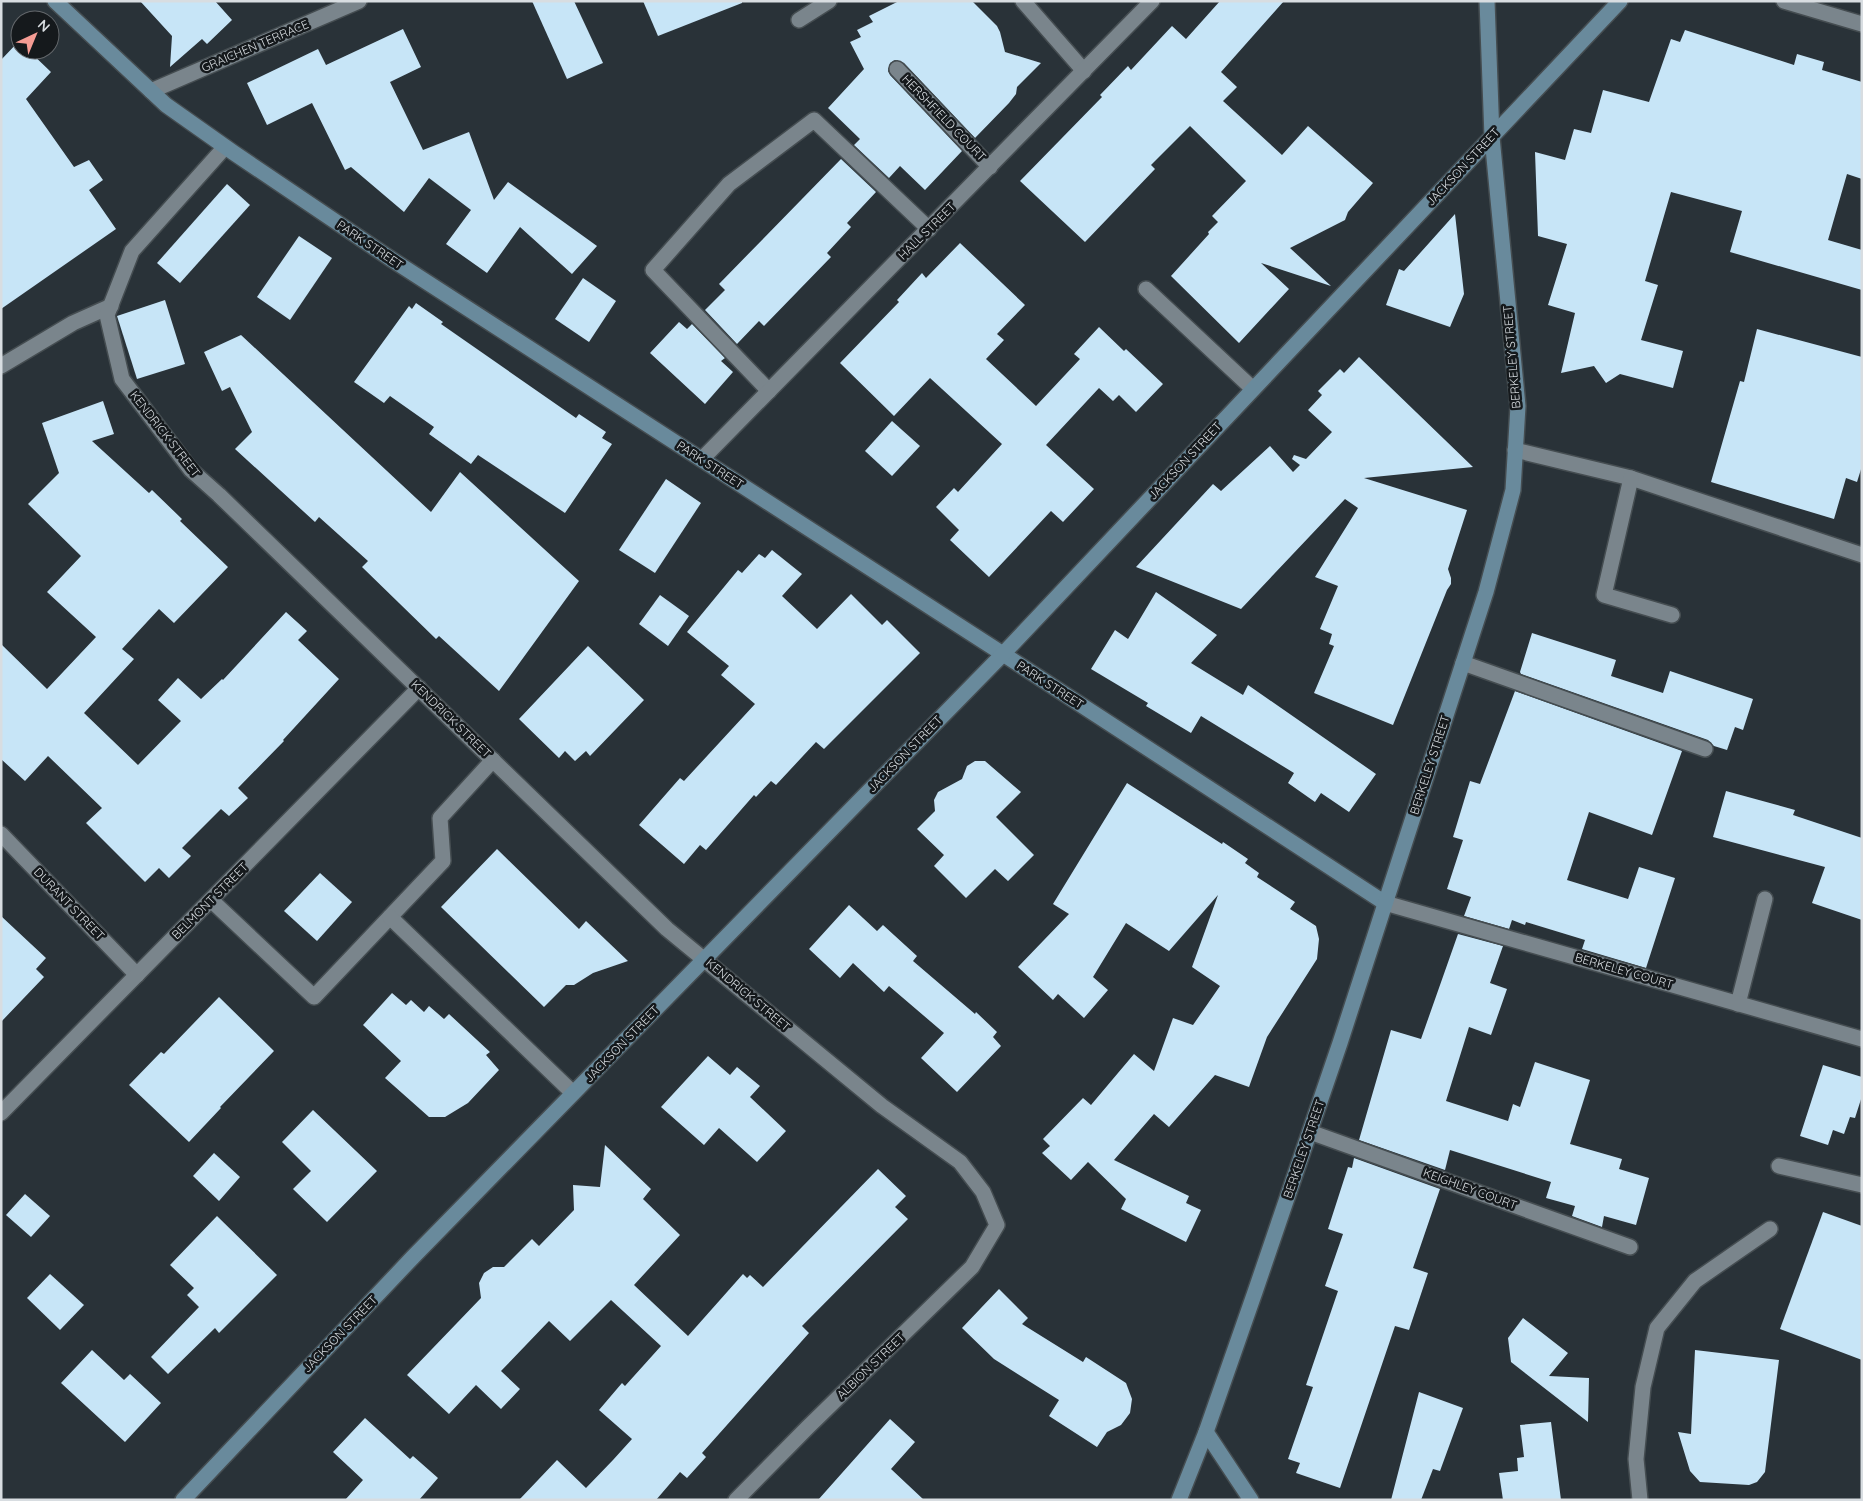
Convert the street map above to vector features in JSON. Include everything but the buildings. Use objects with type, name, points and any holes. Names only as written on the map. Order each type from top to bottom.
[{"type":"main road","name":"PARK STREET","points":[[55,1],[166,105],[225,147],[391,259],[1385,903]]},
{"type":"main road","name":"BERKELEY STREET","points":[[1179,1500],[1206,1432],[1310,1132],[1486,592],[1513,490],[1518,406],[1492,137],[1488,1]]},
{"type":"main road","name":"JACKSON STREET","points":[[183,1500],[413,1257],[1003,654],[1620,1]]},
{"type":"main road","points":[[1206,1432],[1251,1500]]},
{"type":"street","name":"GRAICHEN TERRACE","points":[[151,91],[359,1]]},
{"type":"street","points":[[799,20],[829,1]]},
{"type":"street","points":[[1023,1],[1084,71]]},
{"type":"street","name":"HALL STREET","points":[[702,459],[1152,1]]},
{"type":"street","points":[[1784,1],[1862,24]]},
{"type":"street","name":"HERSHFIELD COURT","points":[[898,69],[990,167]]},
{"type":"street","points":[[769,391],[653,270],[729,184],[814,120],[929,229]]},
{"type":"street","name":"KENDRICK STREET","points":[[225,147],[132,251],[107,316],[122,379],[191,470],[667,929],[882,1106],[960,1162],[984,1192],[997,1225]]},
{"type":"street","points":[[1146,289],[1253,390]]},
{"type":"street","points":[[1,366],[73,322],[111,306]]},
{"type":"street","points":[[1515,450],[1631,478],[1862,554]]},
{"type":"street","points":[[1631,478],[1604,595],[1672,615]]},
{"type":"street","points":[[1463,663],[1705,749]]},
{"type":"street","name":"BELMONT STREET","points":[[1,1113],[419,688]]},
{"type":"street","points":[[211,900],[314,997],[443,861],[440,818],[493,760]]},
{"type":"street","name":"DURANT STREET","points":[[1,834],[137,975]]},
{"type":"street","points":[[1738,1004],[1765,899]]},
{"type":"street","name":"BERKELEY COURT","points":[[1385,903],[1862,1039]]},
{"type":"street","points":[[390,917],[573,1093]]},
{"type":"street","name":"KEIGHLEY COURT","points":[[1310,1132],[1630,1247]]},
{"type":"street","points":[[1779,1166],[1862,1185]]},
{"type":"street","name":"ALBION STREET","points":[[736,1500],[972,1267],[997,1225]]},
{"type":"street","points":[[1640,1500],[1636,1459],[1643,1387],[1657,1328],[1695,1281],[1770,1229]]}]
